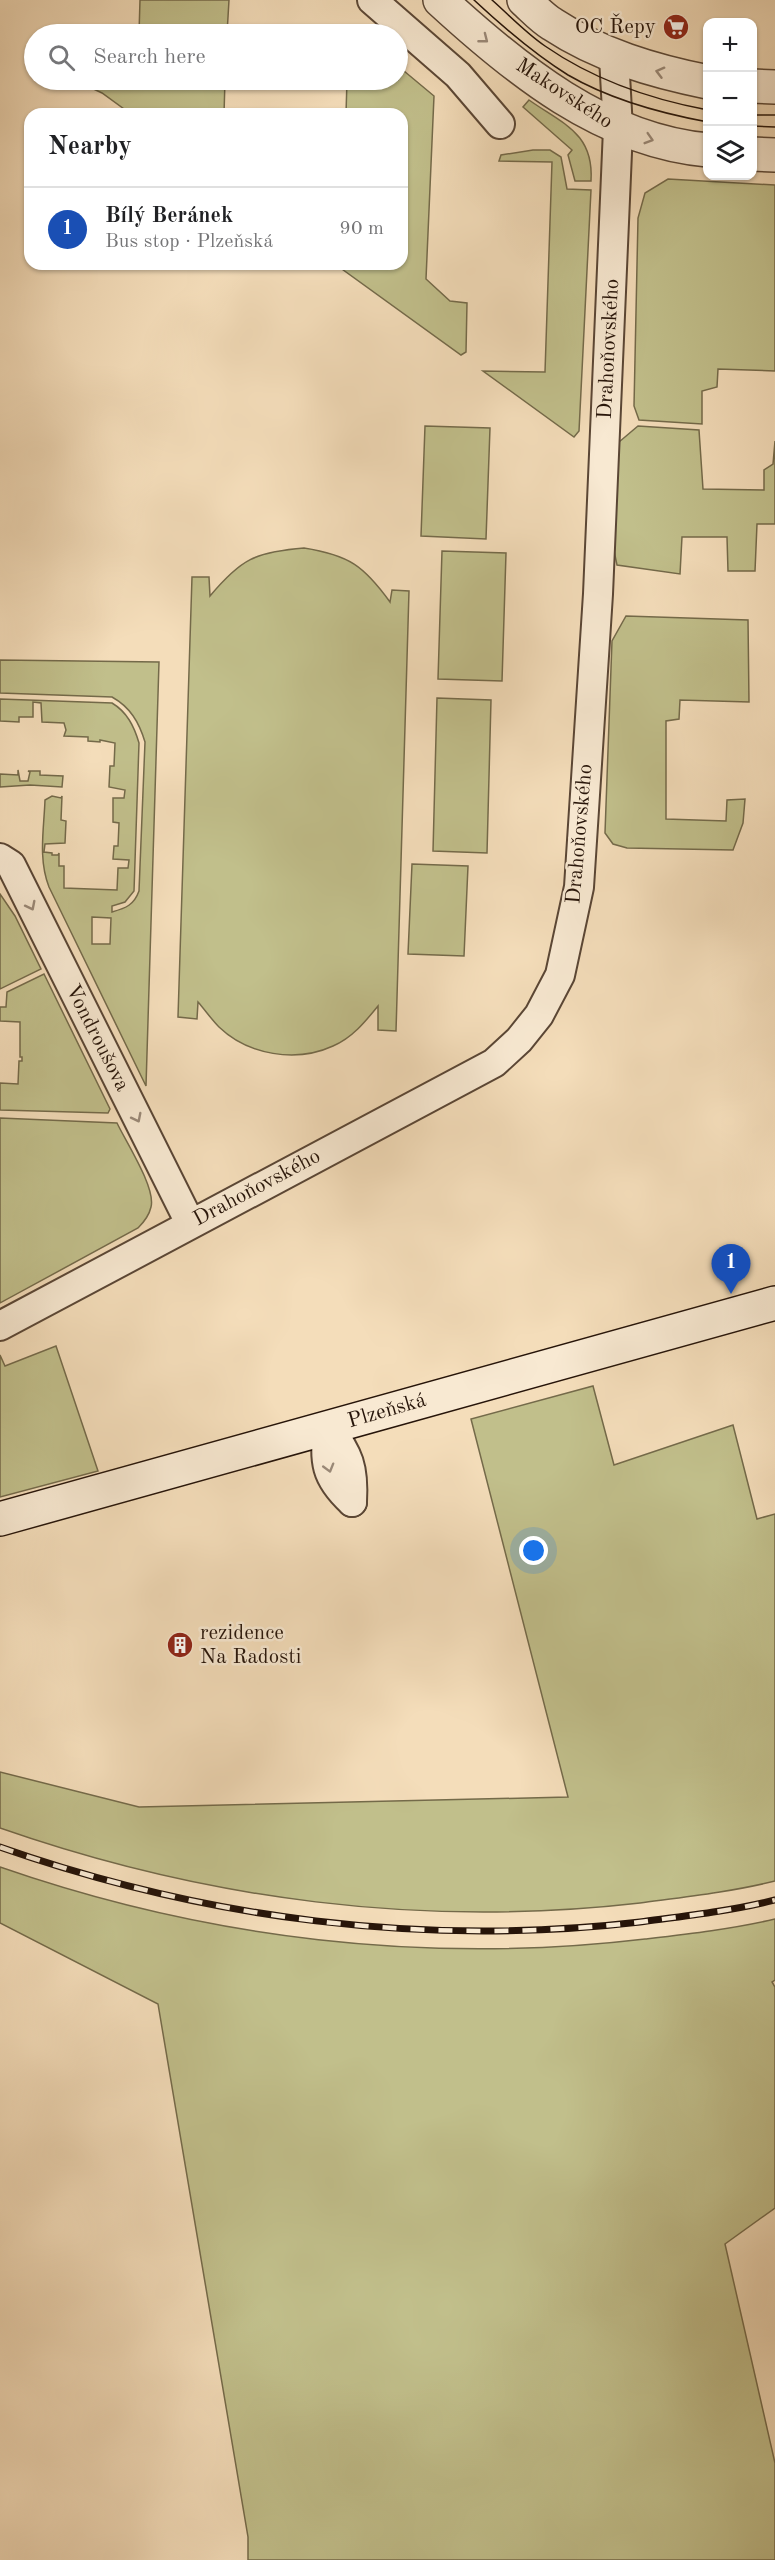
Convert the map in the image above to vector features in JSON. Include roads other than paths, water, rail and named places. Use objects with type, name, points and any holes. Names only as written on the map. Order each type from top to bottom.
[{"type":"main road","name":"Makovského","points":[[440,0],[471,29],[541,84],[618,129],[654,141],[703,149]]},
{"type":"main road","points":[[524,0],[551,24],[614,57],[661,73],[703,81]]},
{"type":"main road","points":[[757,86],[775,87]]},
{"type":"main road","points":[[757,154],[775,155]]},
{"type":"main road","name":"Plzeňská","points":[[0,1519],[775,1304]]},
{"type":"street","points":[[372,0],[400,24]]},
{"type":"street","points":[[408,31],[458,75],[500,124]]},
{"type":"street","name":"Drahoňovského","points":[[0,1326],[190,1223],[494,1064],[519,1040],[539,1015],[560,975],[579,886],[598,594],[618,129],[614,57]]},
{"type":"street","name":"Vondroušova","points":[[0,858],[11,865],[190,1223]]},
{"type":"tram line","points":[[474,0],[531,49],[584,84],[636,104],[703,121]]},
{"type":"tram line","points":[[492,0],[538,41],[583,69],[643,94],[703,109]]},
{"type":"tram line","points":[[757,115],[775,115]]},
{"type":"tram line","points":[[757,126],[775,127]]},
{"type":"railway","points":[[0,1847],[77,1872],[156,1893],[236,1909],[316,1921],[397,1928],[478,1931],[559,1929],[674,1918],[775,1900]]},
{"type":"place","name":"OC Řepy","points":[[676,27]]},
{"type":"place","name":"Bílý Beránek","points":[[731,1294]]},
{"type":"place","name":"rezidence Na Radosti","points":[[180,1645]]}]
